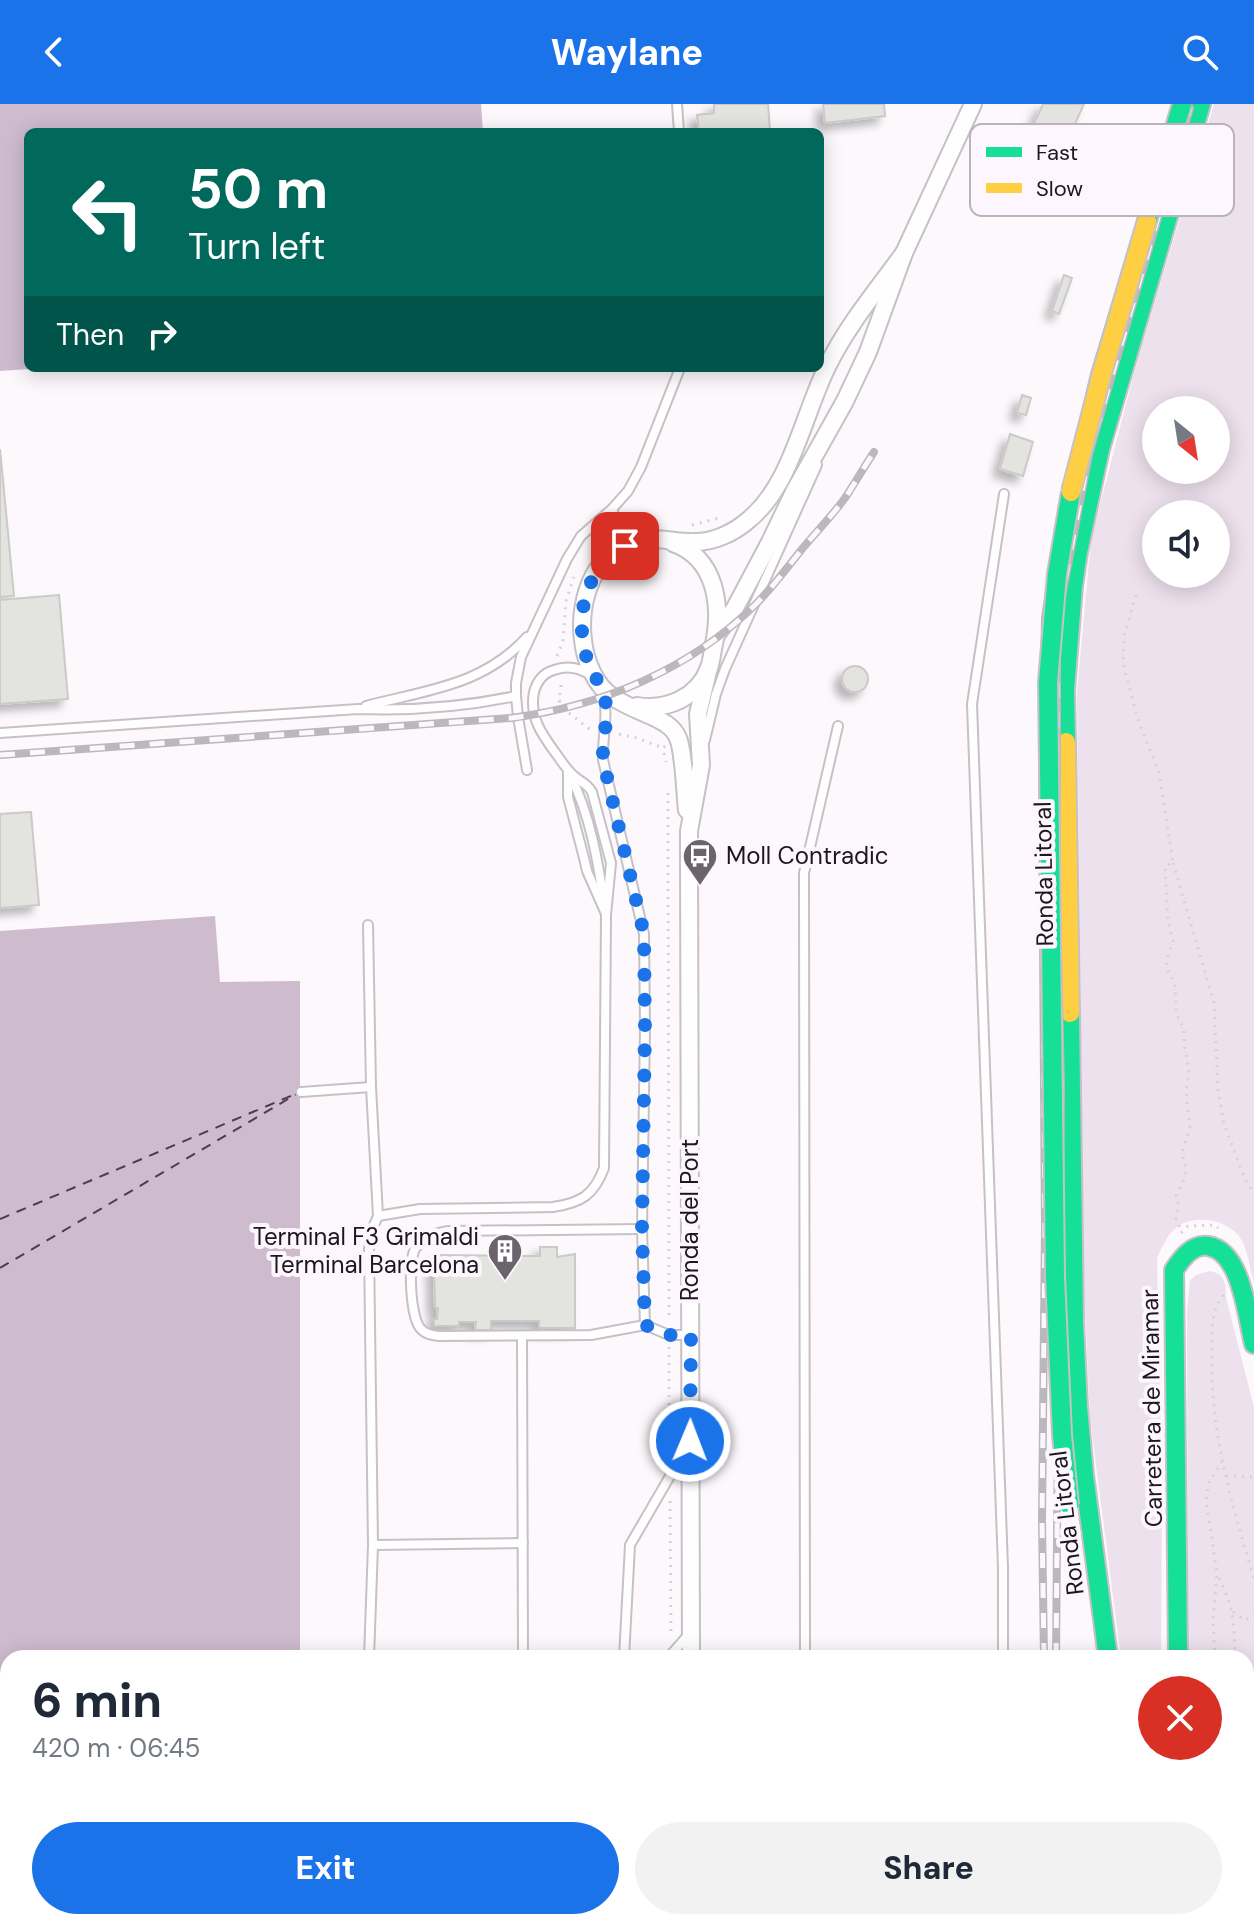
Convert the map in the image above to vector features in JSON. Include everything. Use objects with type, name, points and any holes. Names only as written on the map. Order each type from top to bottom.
[{"type":"main road","name":"Ronda Litoral","points":[[1176,124],[1182,104]]},
{"type":"main road","name":"Ronda Litoral","points":[[1195,124],[1201,104]]},
{"type":"main road","name":"Ronda Litoral","points":[[1106,1650],[1062,1435],[1055,1262],[1048,698],[1051,630],[1065,522],[1081,449],[1149,216]]},
{"type":"main road","name":"Ronda Litoral","points":[[1080,1525],[1065,690],[1078,552],[1100,449],[1168,216]]},
{"type":"main road","name":"Carretera de Miramar","points":[[1178,1650],[1174,1270],[1184,1254],[1201,1245],[1216,1247],[1230,1259],[1254,1344]]},
{"type":"main road","name":"Ronda Litoral","points":[[1086,1628],[1090,1650]]},
{"type":"street","points":[[717,634],[735,608],[794,492],[839,415],[868,352],[904,253],[973,104]]},
{"type":"street","points":[[689,831],[678,737],[664,722],[610,696],[596,678],[583,642],[581,624],[585,598],[605,560],[625,546],[645,540],[697,542],[720,537],[745,523],[768,500],[785,470],[815,392],[837,347],[904,253]]},
{"type":"street","points":[[664,540],[691,553],[708,572],[717,598],[717,634],[698,714],[701,765],[689,831]]},
{"type":"street","points":[[623,702],[654,707],[675,703],[698,687],[709,667]]},
{"type":"street","name":"Ronda del Port","points":[[689,831],[691,1650]]},
{"type":"lane","points":[[677,104],[679,128]]},
{"type":"lane","points":[[527,770],[516,696],[521,657],[581,536],[628,491],[641,467],[678,372]]},
{"type":"lane","points":[[701,765],[709,721],[725,669],[839,415]]},
{"type":"lane","points":[[1003,1650],[1003,1568],[972,704],[1004,494]]},
{"type":"lane","points":[[612,509],[625,546]]},
{"type":"lane","points":[[358,709],[461,682],[502,660],[533,631]]},
{"type":"lane","points":[[378,1216],[420,1209],[553,1207],[571,1204],[587,1196],[599,1182],[604,1168],[606,915],[611,863],[592,792],[568,770],[543,735],[536,722],[533,699],[536,685],[545,673],[578,668],[596,678],[603,692],[606,710],[603,760],[644,934],[642,1229],[645,1325]]},
{"type":"lane","points":[[0,733],[358,709],[405,711],[479,704],[516,696]]},
{"type":"lane","points":[[805,1650],[804,873],[838,726]]},
{"type":"lane","points":[[568,770],[568,797],[577,834],[587,871],[606,915]]},
{"type":"lane","points":[[368,925],[371,1087],[378,1216],[371,1232],[369,1250],[373,1545],[369,1650]]},
{"type":"lane","points":[[301,1092],[371,1087]]},
{"type":"lane","points":[[642,1229],[435,1233],[415,1249],[412,1260],[415,1320],[429,1335],[438,1336],[591,1335],[645,1325],[669,1335],[691,1335]]},
{"type":"lane","points":[[522,1336],[523,1650]]},
{"type":"lane","points":[[624,1650],[630,1545],[690,1441]]},
{"type":"lane","points":[[373,1545],[523,1543]]},
{"type":"lane","points":[[675,1650],[691,1633]]},
{"type":"path","points":[[689,526],[730,515]]},
{"type":"path","points":[[1136,595],[1124,636],[1123,664],[1139,723],[1159,772],[1173,863],[1214,1003],[1218,1090],[1224,1124],[1254,1194]]},
{"type":"path","points":[[561,685],[559,701],[566,705]]},
{"type":"path","points":[[569,713],[592,731]]},
{"type":"path","points":[[619,734],[663,748]]},
{"type":"path","name":"Ronda del Port","points":[[669,1324],[671,847]]},
{"type":"path","points":[[1173,863],[1165,866],[1168,922],[1173,941],[1166,961],[1174,979],[1176,1012],[1184,1030],[1189,1070],[1186,1092],[1190,1127],[1182,1153],[1186,1169],[1176,1196],[1176,1218],[1182,1232]]},
{"type":"path","points":[[1227,1294],[1222,1296],[1215,1308],[1211,1375],[1222,1462],[1233,1511],[1254,1578]]},
{"type":"path","points":[[669,1351],[669,1452]]},
{"type":"path","points":[[1215,1650],[1213,1619],[1217,1574],[1206,1500],[1209,1482],[1222,1462]]},
{"type":"path","points":[[1226,1476],[1254,1478]]},
{"type":"path","points":[[670,1496],[671,1625]]},
{"type":"path","points":[[1217,1574],[1229,1598],[1235,1625],[1235,1650]]},
{"type":"path","points":[[1232,1612],[1245,1620],[1254,1616]]},
{"type":"shaded area","points":[[0,104],[481,104],[483,128],[24,128],[24,369],[0,371]]},
{"type":"shaded area","points":[[1214,104],[1254,104],[1254,1282],[1241,1239],[1221,1223],[1194,1220],[1178,1226],[1168,1236],[1157,1258],[1162,1496],[1161,1650],[1120,1650],[1090,1418],[1084,1291],[1077,692],[1091,539],[1137,362],[1181,216],[1234,216],[1234,124],[1208,124]]},
{"type":"shaded area","points":[[215,916],[220,982],[300,981],[300,1650],[0,1650],[0,931]]},
{"type":"shaded area","points":[[1209,1271],[1218,1274],[1225,1284],[1254,1407],[1254,1650],[1188,1650],[1187,1311],[1190,1280]]},
{"type":"building","points":[[714,104],[768,104],[770,128],[699,128],[697,115],[714,113]]},
{"type":"building","points":[[823,104],[884,104],[885,116],[825,123]]},
{"type":"building","points":[[1043,104],[1084,104],[1075,124],[1034,124]]},
{"type":"building","points":[[1064,275],[1072,278],[1059,314],[1052,311]]},
{"type":"building","points":[[1022,395],[1031,398],[1026,415],[1017,413]]},
{"type":"building","points":[[1010,434],[1033,442],[1023,476],[1000,469]]},
{"type":"building","points":[[0,449],[14,596],[0,597]]},
{"type":"building","points":[[59,595],[68,699],[0,704],[0,600]]},
{"type":"building","points":[[855,666],[864,670],[868,679],[864,688],[855,692],[846,688],[842,679],[846,670]]},
{"type":"building","points":[[31,812],[39,905],[0,908],[0,814]]},
{"type":"building","name":"Terminal F3 Grimaldi Terminal Barcelona","points":[[540,1247],[557,1247],[557,1257],[575,1254],[575,1328],[539,1328],[539,1321],[491,1321],[491,1330],[475,1330],[476,1322],[434,1326],[438,1308],[435,1308],[434,1255],[540,1256]]},
{"type":"ferry route","points":[[0,1268],[300,1092]]},
{"type":"ferry route","points":[[0,1219],[293,1095]]},
{"type":"railway","points":[[1173,124],[1181,104]]},
{"type":"railway","points":[[1185,124],[1190,108]]},
{"type":"railway","points":[[1044,1650],[1042,790],[1045,618],[1058,530],[1094,374],[1141,216]]},
{"type":"railway","points":[[1056,1650],[1061,1088],[1057,906],[1057,623],[1089,454],[1158,216]]},
{"type":"railway","points":[[0,755],[511,718],[611,694],[673,666],[729,628],[755,605],[840,505],[874,452]]},
{"type":"traffic: fast","points":[[1176,124],[1182,104]]},
{"type":"traffic: fast","points":[[1195,124],[1201,104]]},
{"type":"traffic: fast","points":[[1147,221],[1148,216]]},
{"type":"traffic: fast","points":[[1066,742],[1065,690],[1078,552],[1100,449],[1168,216]]},
{"type":"traffic: fast","points":[[1069,1505],[1062,1435],[1055,1276],[1048,682],[1057,574],[1071,492]]},
{"type":"traffic: fast","points":[[1070,1013],[1078,1407],[1107,1650]]},
{"type":"traffic: fast","points":[[1178,1650],[1174,1270],[1192,1250],[1208,1246],[1229,1260],[1241,1287],[1254,1344]]},
{"type":"traffic: slow","points":[[1071,492],[1147,221]]},
{"type":"traffic: slow","points":[[1066,742],[1070,1013]]},
{"type":"place","name":"Moll Contradic","points":[[700,887]]},
{"type":"place","name":"Terminal F3 Grimaldi Terminal Barcelona","points":[[505,1282]]},
{"type":"route","points":[[625,546],[614,552],[597,570],[585,598],[581,624],[587,659],[604,698],[603,760],[644,934],[642,1229],[645,1325],[669,1335],[691,1335],[690,1441]]}]
